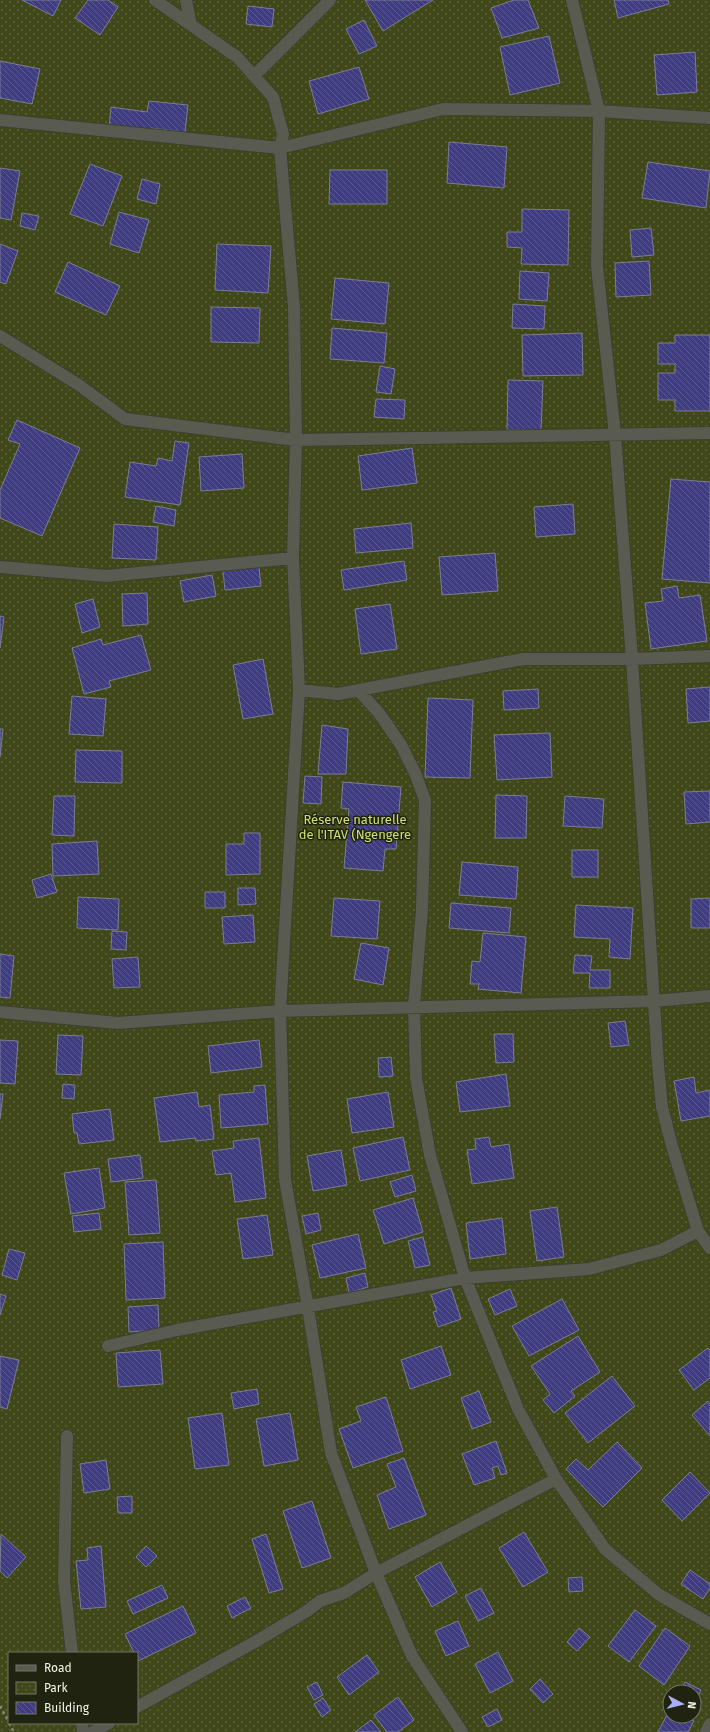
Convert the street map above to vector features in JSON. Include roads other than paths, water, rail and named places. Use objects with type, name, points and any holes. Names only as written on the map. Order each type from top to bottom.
[{"type":"street","points":[[155,0],[237,57],[273,97],[283,134],[280,148],[294,306],[296,440],[293,558],[299,690],[280,1011],[285,1180],[308,1308],[331,1453],[376,1573],[412,1656],[462,1732]]},
{"type":"street","points":[[186,0],[191,25]]},
{"type":"street","points":[[254,76],[330,0]]},
{"type":"street","points":[[572,0],[599,111],[597,266],[615,435],[632,659],[662,1107],[672,1146],[698,1231],[710,1248]]},
{"type":"street","points":[[0,120],[280,148],[443,109],[599,111],[710,118]]},
{"type":"street","points":[[0,336],[79,385],[125,419],[296,440],[710,433]]},
{"type":"street","points":[[0,568],[107,576],[293,558]]},
{"type":"street","points":[[299,690],[338,694],[523,659],[632,659],[710,656]]},
{"type":"street","points":[[358,690],[379,713],[402,745],[425,800],[422,910],[414,1006],[416,1078],[427,1140],[465,1278],[518,1409],[556,1479],[605,1549],[658,1594],[710,1624]]},
{"type":"street","points":[[0,1012],[118,1023],[280,1011],[414,1006],[655,1001],[710,996]]},
{"type":"street","points":[[108,1346],[177,1330],[308,1308],[465,1278],[589,1269],[661,1250],[698,1231]]},
{"type":"street","points":[[67,1436],[64,1581],[72,1652]]},
{"type":"street","points":[[138,1706],[260,1639],[320,1602],[344,1593],[376,1573],[556,1479]]},
{"type":"street","points":[[93,1732],[107,1724]]},
{"type":"street","points":[[706,1732],[710,1724]]},
{"type":"park label","name":"Réserve naturelle de l'ITAV (Ngengere","points":[[355,826]]}]
